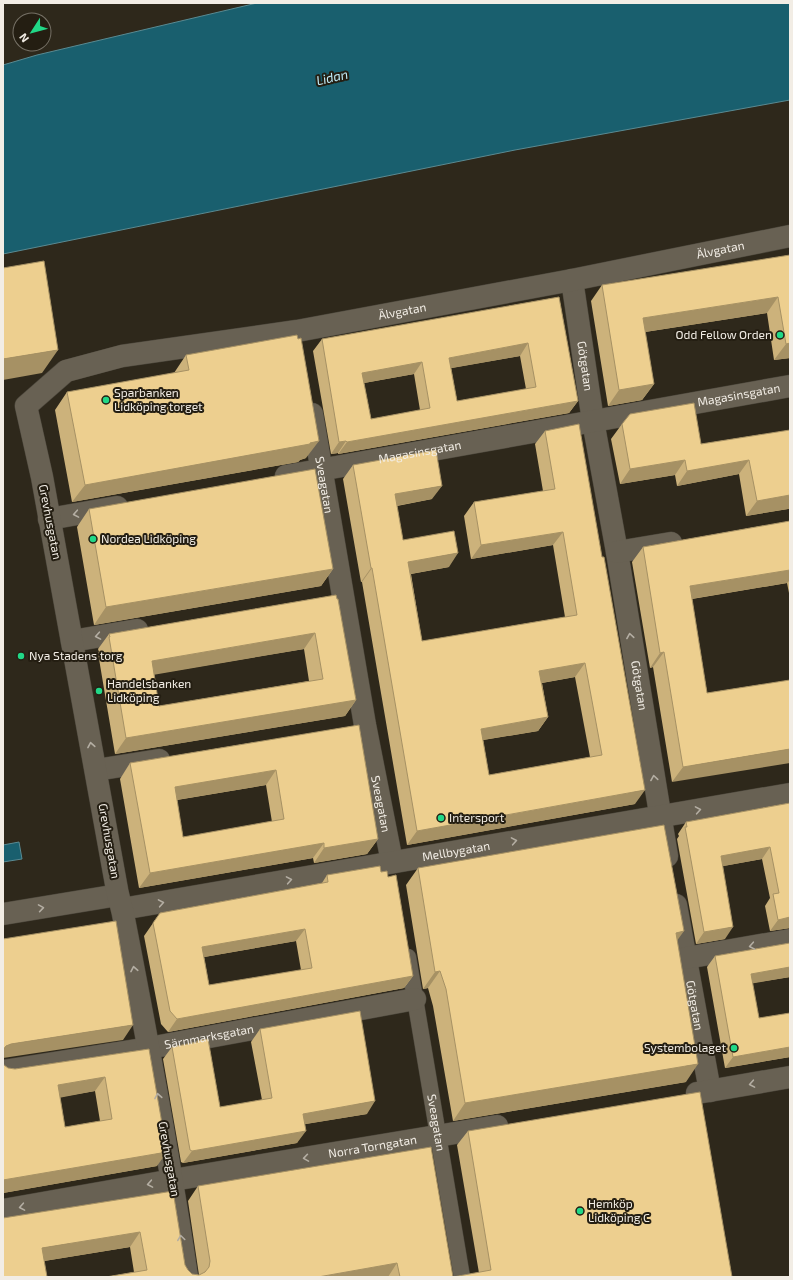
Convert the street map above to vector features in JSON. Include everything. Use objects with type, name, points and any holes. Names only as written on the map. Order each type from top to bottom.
[{"type":"street","name":"Älvgatan","points":[[26,406],[66,371],[122,356],[297,330],[572,280],[790,236]]},
{"type":"street","name":"Götgatan","points":[[572,280],[593,421],[617,552],[660,817],[710,1091]]},
{"type":"street","points":[[297,330],[301,354]]},
{"type":"street","name":"Magasinsgatan","points":[[267,480],[790,386]]},
{"type":"street","name":"Sveagatan","points":[[308,393],[365,724],[393,870]]},
{"type":"street","name":"Grevhusgatan","points":[[26,406],[42,477],[120,902],[149,1048],[187,1277]]},
{"type":"street","points":[[49,519],[134,503]]},
{"type":"street","points":[[617,552],[688,540]]},
{"type":"street","points":[[320,599],[344,595]]},
{"type":"street","points":[[72,641],[158,626]]},
{"type":"street","points":[[342,728],[365,724]]},
{"type":"street","points":[[96,770],[181,756]]},
{"type":"street","name":"Mellbygatan","points":[[3,914],[393,870],[660,817],[790,794]]},
{"type":"street","points":[[686,958],[790,940]]},
{"type":"street","name":"Sveagatan","points":[[406,946],[438,1136],[458,1276]]},
{"type":"street","name":"Särnmarksgatan","points":[[3,1071],[149,1048],[415,1000]]},
{"type":"street","points":[[681,1096],[790,1077]]},
{"type":"street","name":"Norra Torngatan","points":[[3,1210],[172,1180],[516,1123]]},
{"type":"water","name":"Lidan","points":[[257,3],[790,3],[790,100],[515,150],[3,254],[3,65],[52,51]]},
{"type":"water","points":[[19,842],[22,859],[3,862],[3,845]]},
{"type":"building","points":[[790,255],[790,343],[786,344],[778,297],[643,318],[654,384],[619,390],[602,285]]},
{"type":"building","points":[[44,261],[58,350],[3,359],[3,268]]},
{"type":"building","points":[[559,297],[578,401],[347,442],[339,442],[322,339]],"holes":[[[528,343],[536,387],[457,401],[449,358]],[[422,362],[430,408],[371,419],[362,373]]]},
{"type":"building","points":[[297,335],[298,339],[301,338],[319,441],[310,444],[85,485],[67,392],[189,370],[186,355]]},
{"type":"building","points":[[694,403],[701,444],[790,430],[790,495],[757,501],[749,460],[687,471],[685,460],[630,469],[622,424],[630,414]]},
{"type":"building","points":[[579,424],[645,790],[417,831],[353,465],[436,450],[442,486],[395,494],[403,540],[454,531],[458,553],[408,562],[422,641],[577,615],[563,532],[481,545],[474,502],[555,489],[545,431]],"holes":[[[585,663],[602,755],[489,775],[481,729],[548,717],[539,671]]]},
{"type":"building","points":[[315,469],[333,569],[106,607],[89,509]]},
{"type":"building","points":[[790,521],[790,570],[690,586],[707,693],[790,680],[790,749],[683,767],[664,652],[660,653],[643,547]]},
{"type":"building","points":[[336,595],[338,599],[356,700],[126,738],[109,634]],"holes":[[[315,633],[323,679],[159,706],[152,661]]]},
{"type":"building","points":[[359,725],[378,839],[324,848],[324,843],[150,873],[130,763]],"holes":[[[276,770],[284,819],[183,837],[175,787]]]},
{"type":"building","points":[[790,803],[790,917],[778,920],[773,894],[779,893],[770,847],[721,856],[733,927],[704,932],[685,827],[687,827],[686,822]]},
{"type":"building","points":[[664,825],[684,931],[676,933],[698,1064],[465,1103],[446,989],[440,971],[435,972],[418,868]]},
{"type":"building","points":[[380,866],[381,872],[387,871],[388,877],[396,875],[413,976],[177,1019],[170,1011],[153,923],[160,913],[328,882],[327,875]],"holes":[[[305,929],[312,968],[209,985],[202,947]]]},
{"type":"building","points":[[116,921],[133,1025],[11,1044],[6,1046],[3,1050],[3,939]]},
{"type":"building","points":[[790,943],[790,967],[751,974],[759,1018],[790,1013],[790,1047],[733,1057],[715,956]]},
{"type":"building","points":[[360,1011],[375,1101],[303,1114],[306,1131],[192,1151],[190,1150],[172,1047],[208,1039],[220,1107],[272,1098],[260,1029]]},
{"type":"building","points":[[149,1049],[167,1152],[3,1180],[3,1063],[8,1068],[15,1069]],"holes":[[[105,1077],[112,1119],[65,1127],[58,1085]]]},
{"type":"building","points":[[700,1092],[732,1277],[453,1277],[491,1270],[468,1131]]},
{"type":"building","points":[[431,1147],[453,1277],[400,1277],[397,1263],[318,1277],[106,1277],[147,1270],[140,1232],[42,1248],[47,1277],[3,1277],[3,1218],[173,1191],[185,1265],[192,1274],[199,1275],[205,1272],[209,1267],[210,1261],[198,1186]]},
{"type":"place","name":"Odd Fellow Orden","points":[[780,335]]},
{"type":"place","name":"Sparbanken Lidköping torget","points":[[106,400]]},
{"type":"place","name":"Nordea Lidköping","points":[[93,539]]},
{"type":"place","name":"Nya Stadens torg","points":[[21,656]]},
{"type":"place","name":"Handelsbanken Lidköping","points":[[99,691]]},
{"type":"place","name":"Intersport","points":[[441,818]]},
{"type":"place","name":"Systembolaget","points":[[734,1048]]},
{"type":"place","name":"Hemköp Lidköping C","points":[[580,1211]]}]
